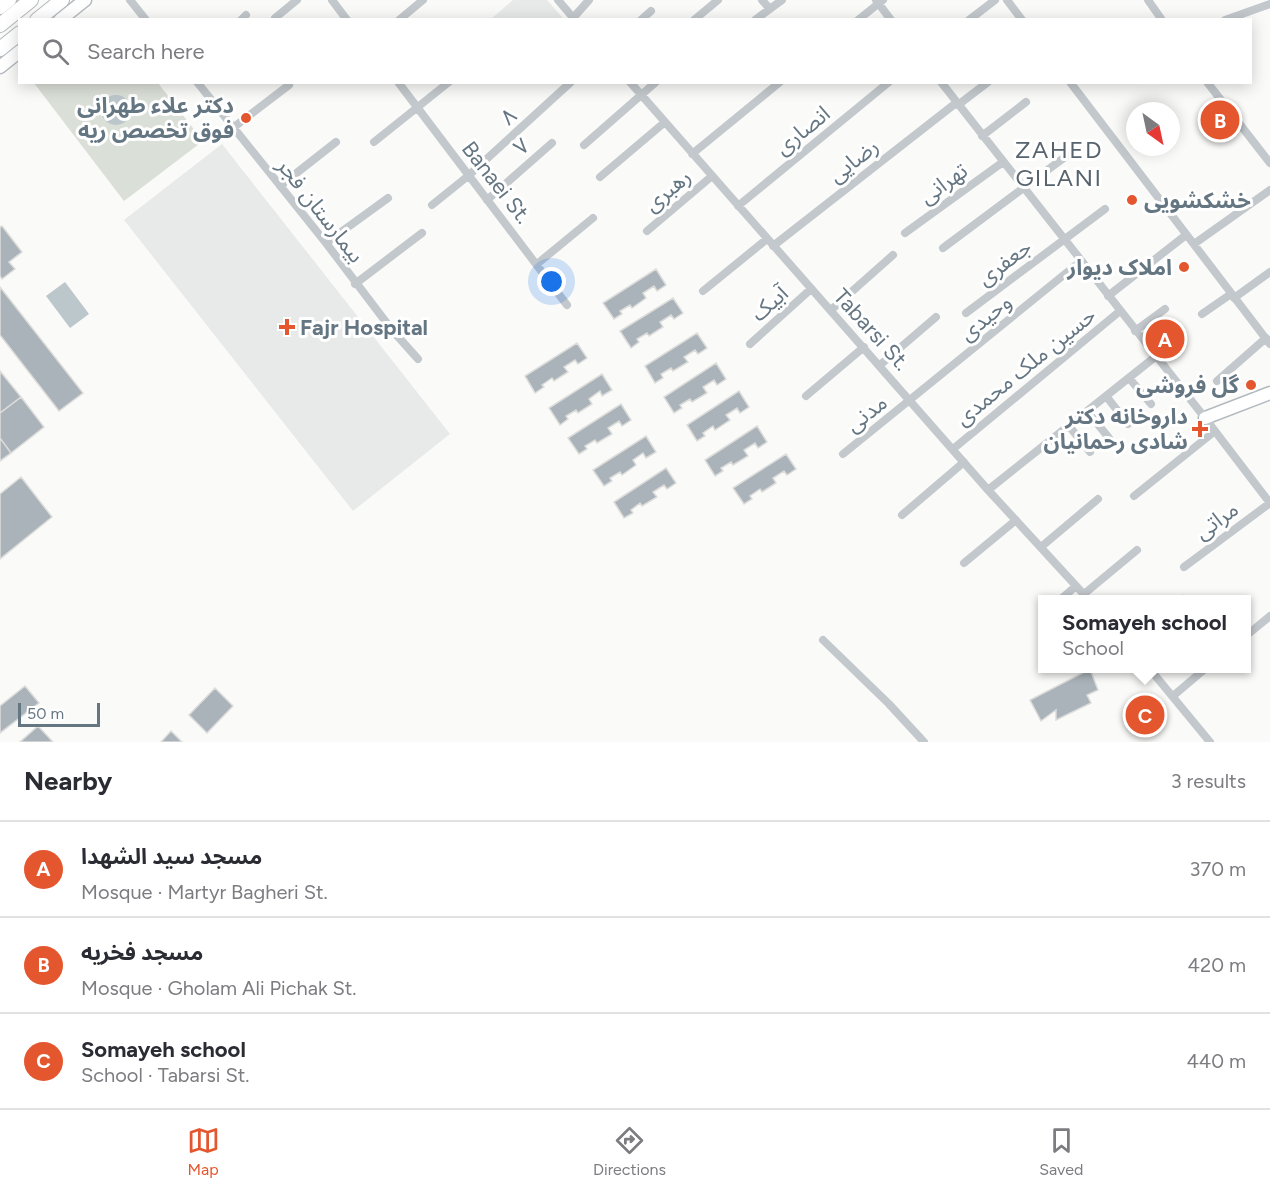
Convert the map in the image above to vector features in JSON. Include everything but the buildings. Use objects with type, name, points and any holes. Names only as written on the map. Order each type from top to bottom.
[{"type":"main road","points":[[0,8],[10,0]]},
{"type":"main road","points":[[0,26],[31,0]]},
{"type":"main road","points":[[40,18],[62,0]]},
{"type":"main road","points":[[62,18],[85,0]]},
{"type":"main road","points":[[0,49],[18,35]]},
{"type":"main road","points":[[0,67],[18,53]]},
{"type":"main road","points":[[1205,418],[1270,393]]},
{"type":"street","points":[[130,0],[144,18]]},
{"type":"street","points":[[275,18],[297,0]]},
{"type":"street","points":[[332,0],[346,18]]},
{"type":"street","points":[[401,18],[423,0]]},
{"type":"street","points":[[558,0],[573,18]]},
{"type":"street","points":[[575,18],[589,0]]},
{"type":"street","points":[[696,18],[718,0]]},
{"type":"street","points":[[762,0],[770,9]]},
{"type":"street","points":[[758,18],[782,0]]},
{"type":"street","points":[[972,18],[995,0]]},
{"type":"street","points":[[1007,0],[1020,18]]},
{"type":"street","points":[[1148,0],[1161,18]]},
{"type":"street","points":[[860,18],[879,1],[890,18]]},
{"type":"street","points":[[1231,18],[1270,4]]},
{"type":"street","points":[[643,18],[651,11]]},
{"type":"street","name":"بیمارستان فجر","points":[[199,84],[326,243],[355,284],[418,359]]},
{"type":"street","name":"Banaei St.","points":[[400,84],[567,305]]},
{"type":"street","points":[[374,142],[447,84]]},
{"type":"street","name":"۸","points":[[432,205],[468,176],[569,84]]},
{"type":"street","name":"Tabarsi St.","points":[[632,84],[770,243],[912,400],[988,490],[1084,595]]},
{"type":"street","points":[[584,145],[654,84]]},
{"type":"street","points":[[692,154],[778,84]]},
{"type":"street","name":"انصاری","points":[[738,206],[887,84]]},
{"type":"street","points":[[942,84],[1270,503]]},
{"type":"street","name":"رضایی","points":[[703,291],[985,84]]},
{"type":"street","points":[[1072,84],[1268,341],[1216,381]]},
{"type":"street","points":[[234,127],[290,85]]},
{"type":"street","points":[[1209,85],[1270,164]]},
{"type":"street","points":[[982,136],[1026,102]]},
{"type":"street","points":[[600,177],[665,122]]},
{"type":"street","points":[[280,186],[336,142]]},
{"type":"street","name":"۷","points":[[487,200],[552,143]]},
{"type":"street","points":[[944,248],[1069,154]]},
{"type":"street","name":"تهرانی","points":[[905,233],[1002,162]]},
{"type":"street","name":"رهبری","points":[[647,231],[712,176]]},
{"type":"street","points":[[1194,244],[1270,190]]},
{"type":"street","points":[[326,243],[388,198]]},
{"type":"street","name":"جعفری","points":[[966,313],[1104,209]]},
{"type":"street","points":[[537,264],[593,218]]},
{"type":"street","points":[[355,284],[422,232]]},
{"type":"street","points":[[1108,296],[1186,235]]},
{"type":"street","points":[[831,309],[892,255]]},
{"type":"street","name":"وحیدی","points":[[912,400],[1081,261]]},
{"type":"street","points":[[1202,314],[1270,272]]},
{"type":"street","name":"آبیک","points":[[750,344],[812,289]]},
{"type":"street","points":[[1135,331],[1165,309]]},
{"type":"street","name":"حسین ملک محمدی","points":[[953,449],[1120,312]]},
{"type":"street","points":[[880,365],[936,317]]},
{"type":"street","points":[[806,396],[864,346]]},
{"type":"street","points":[[988,490],[1155,357]]},
{"type":"street","points":[[1129,378],[1151,404]]},
{"type":"street","points":[[1106,396],[1128,424]]},
{"type":"street","name":"مدنی","points":[[843,454],[912,400]]},
{"type":"street","points":[[1087,411],[1109,438]]},
{"type":"street","points":[[1069,426],[1090,452]]},
{"type":"street","points":[[1134,496],[1215,431]]},
{"type":"street","points":[[902,514],[964,462]]},
{"type":"street","points":[[1041,547],[1098,499]]},
{"type":"street","name":"مراتی","points":[[1184,567],[1270,503]]},
{"type":"street","points":[[964,563],[1016,520]]},
{"type":"street","points":[[1088,595],[1137,550]]},
{"type":"street","points":[[1066,595],[1076,586]]},
{"type":"street","points":[[1251,632],[1270,616]]},
{"type":"street","points":[[823,640],[889,704],[924,742]]},
{"type":"street","points":[[1153,673],[1210,742]]},
{"type":"street","points":[[1173,696],[1201,673]]},
{"type":"shaded area","points":[[513,0],[547,0],[562,17],[561,18],[492,18]]},
{"type":"shaded area","points":[[35,84],[159,84],[203,141],[124,201]]},
{"type":"shaded area","points":[[116,95],[127,99],[131,110],[127,121],[116,125],[105,121],[101,110],[105,99]]},
{"type":"shaded area","name":"Fajr Hospital","points":[[222,144],[450,434],[353,511],[124,220]]},
{"type":"shaded area","points":[[65,282],[89,314],[70,328],[46,296]]},
{"type":"place","name":"دکتر علاء طهرانی فوق تخصص ریه","points":[[246,118]]},
{"type":"place","name":"مسجد فخریه","points":[[1220,120]]},
{"type":"place","name":"خشکشویی","points":[[1132,200]]},
{"type":"place","name":"املاک دیوار","points":[[1184,267]]},
{"type":"place","name":"Fajr Hospital","points":[[287,327]]},
{"type":"place","name":"مسجد سید الشهدا","points":[[1165,339]]},
{"type":"place","name":"گل فروشی","points":[[1251,385]]},
{"type":"place","name":"داروخانه دکتر شادی رحمانیان","points":[[1200,429]]},
{"type":"place","name":"Somayeh school","points":[[1145,715]]},
{"type":"district","name":"ZAHED GILANI","points":[[1059,164]]}]
